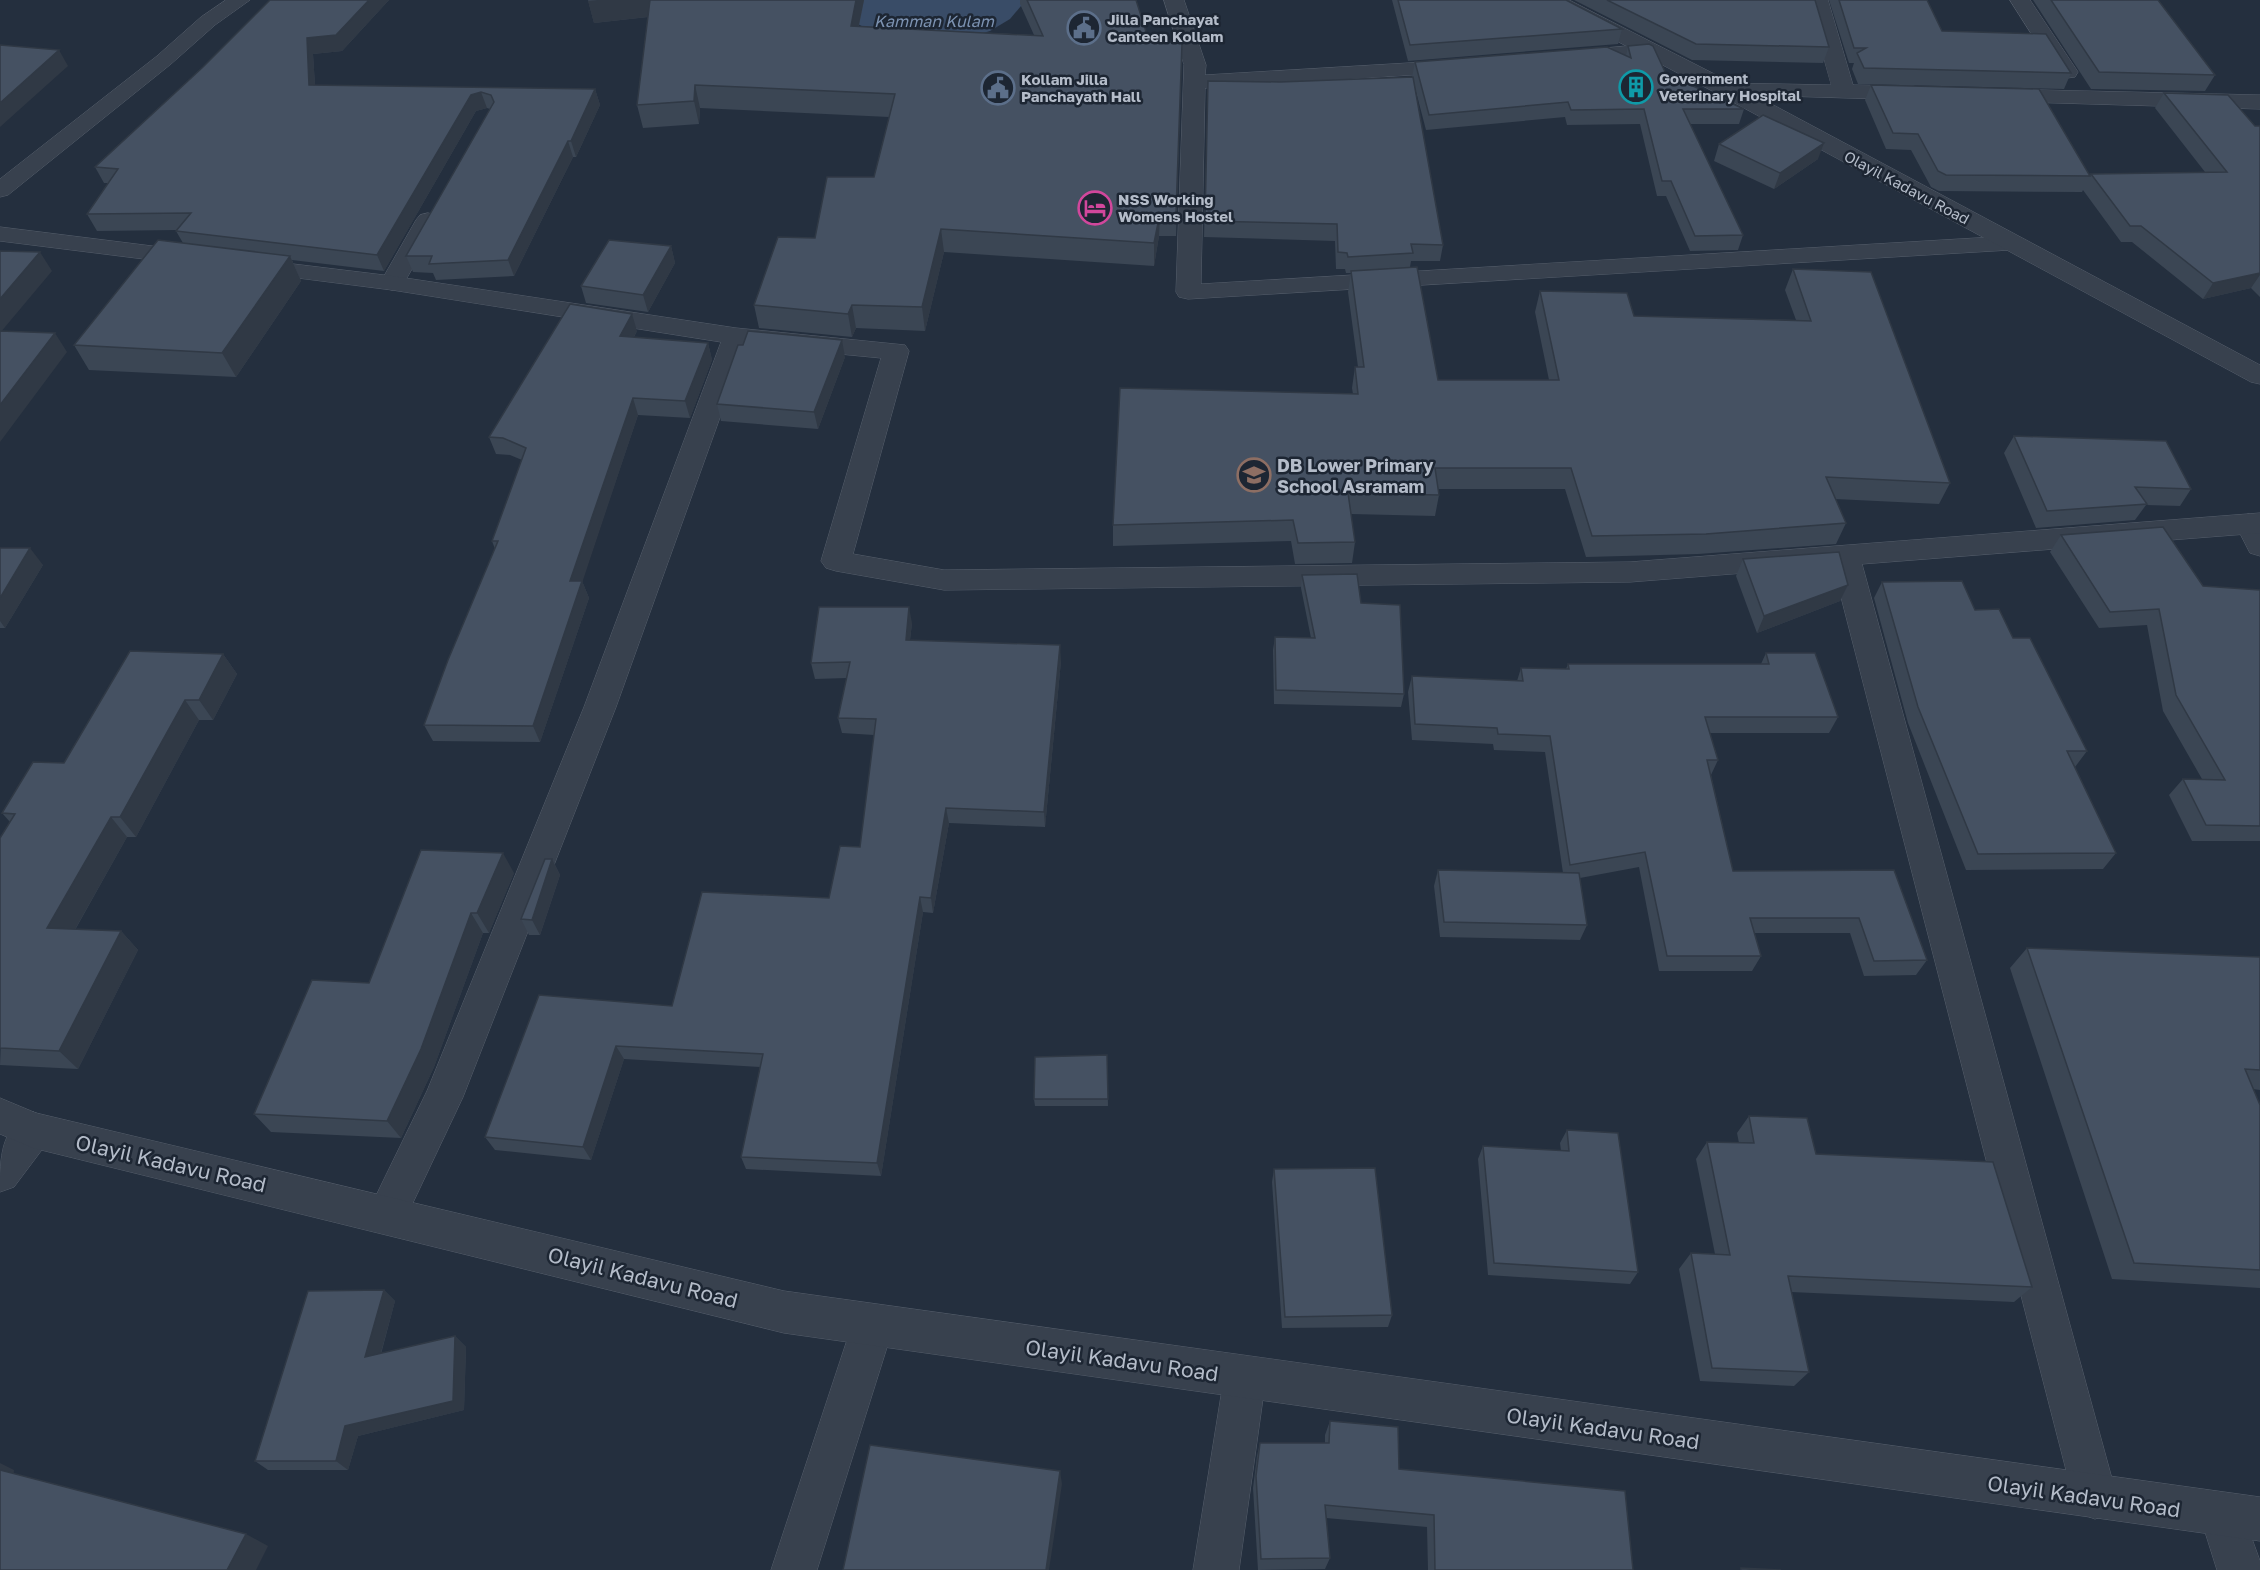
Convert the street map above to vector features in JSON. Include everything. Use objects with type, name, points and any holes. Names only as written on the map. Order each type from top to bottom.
[{"type":"street","points":[[0,190],[164,60],[208,21],[240,0]]},
{"type":"street","points":[[1174,0],[1195,65],[1188,292],[2010,243]]},
{"type":"street","name":"Olayil Kadavu Road","points":[[1553,0],[1726,88],[2260,376]]},
{"type":"street","points":[[1818,0],[1844,91]]},
{"type":"street","points":[[2020,0],[2084,98]]},
{"type":"street","points":[[1557,58],[1649,50]]},
{"type":"street","points":[[1194,82],[1477,65]]},
{"type":"street","points":[[1726,88],[1936,94]]},
{"type":"street","points":[[1982,95],[2260,102]]},
{"type":"street","points":[[392,284],[439,200]]},
{"type":"street","points":[[0,234],[392,284],[736,336],[896,351],[836,561],[944,580],[1630,572],[1845,555],[2256,531]]},
{"type":"street","points":[[387,1214],[444,1097],[600,707],[736,336]]},
{"type":"street","points":[[1845,555],[2094,1497]]},
{"type":"street","points":[[0,1174],[16,1123]]},
{"type":"street","name":"Olayil Kadavu Road","points":[[16,1123],[784,1311],[2241,1517]]},
{"type":"street","points":[[794,1570],[873,1324]]},
{"type":"street","points":[[1216,1570],[1245,1377]]},
{"type":"street","points":[[2240,1570],[2241,1517]]},
{"type":"water","name":"Kamman Kulam","points":[[847,0],[1021,0],[1021,6],[1010,19],[990,31],[963,39],[878,35],[858,24]]},
{"type":"building","points":[[270,0],[369,0],[336,35],[307,38],[309,85],[595,89],[571,141],[568,141],[508,260],[429,264],[432,256],[406,256],[494,102],[491,95],[481,92],[471,95],[377,255],[176,231],[191,213],[87,214],[118,169],[95,167],[203,67]]},
{"type":"building","points":[[650,0],[856,0],[851,26],[1043,36],[1027,0],[1136,0],[1149,41],[1182,43],[1176,213],[1160,213],[1154,243],[941,229],[922,307],[852,305],[848,314],[754,305],[778,237],[815,238],[827,177],[874,177],[895,94],[695,85],[694,101],[637,105]]},
{"type":"building","points":[[1398,0],[1566,0],[1622,29],[1410,45]]},
{"type":"building","points":[[1607,0],[1815,0],[1829,47],[1696,44]]},
{"type":"building","points":[[1839,0],[1927,0],[1942,31],[2046,34],[2071,73],[1864,68],[1857,53],[1866,48],[1854,48]]},
{"type":"building","points":[[2051,0],[2158,0],[2215,75],[2099,72]]},
{"type":"building","points":[[1649,44],[1653,46],[1666,74],[1744,109],[1683,109],[1743,235],[1695,236],[1671,181],[1662,181],[1644,109],[1571,110],[1568,102],[1429,115],[1415,62],[1607,47],[1631,58],[1628,46]]},
{"type":"building","points":[[0,45],[59,50],[0,103]]},
{"type":"building","points":[[1413,77],[1443,245],[1411,244],[1413,253],[1348,257],[1347,253],[1338,252],[1337,224],[1205,221],[1208,81],[1280,82]]},
{"type":"building","points":[[1871,85],[2039,89],[2090,176],[1946,175],[1938,171],[1918,134],[1893,133]]},
{"type":"building","points":[[2164,93],[2228,95],[2255,126],[2260,126],[2260,273],[2213,283],[2141,226],[2130,226],[2091,174],[2227,172]]},
{"type":"building","points":[[1763,115],[1824,143],[1780,173],[1719,144]]},
{"type":"building","points":[[158,240],[290,256],[222,353],[74,345]]},
{"type":"building","points":[[609,240],[671,246],[643,295],[581,286]]},
{"type":"building","points":[[0,251],[40,252],[0,299]]},
{"type":"building","points":[[1417,267],[1438,380],[1559,380],[1540,291],[1627,293],[1634,316],[1811,321],[1793,269],[1871,272],[1950,483],[1826,477],[1846,523],[1706,534],[1592,536],[1571,468],[1435,468],[1439,495],[1348,493],[1355,542],[1298,543],[1293,520],[1113,525],[1120,388],[1358,394],[1355,367],[1364,367],[1351,271]]},
{"type":"building","points":[[570,304],[632,314],[620,336],[708,343],[685,401],[633,398],[570,581],[582,581],[533,726],[424,725],[448,660],[498,541],[492,541],[526,448],[503,438],[489,437]]},
{"type":"building","points":[[0,331],[55,333],[0,405]]},
{"type":"building","points":[[748,331],[842,340],[814,412],[717,404],[738,345],[743,345]]},
{"type":"building","points":[[2014,436],[2166,441],[2191,489],[2135,487],[2147,504],[2047,511]]},
{"type":"building","points":[[2163,527],[2203,586],[2260,590],[2260,826],[2206,825],[2183,779],[2225,780],[2176,695],[2159,609],[2110,612],[2061,535]]},
{"type":"building","points":[[0,548],[30,548],[0,598]]},
{"type":"building","points":[[1839,552],[1848,585],[1764,616],[1743,559]]},
{"type":"building","points":[[1357,574],[1361,603],[1400,605],[1404,694],[1276,690],[1275,637],[1315,638],[1302,575]]},
{"type":"building","points":[[1962,581],[1975,610],[1999,609],[2013,638],[2030,638],[2087,751],[2067,751],[2116,853],[1978,854],[1918,707],[1882,582]]},
{"type":"building","points":[[819,607],[909,607],[906,640],[1060,645],[1044,812],[946,808],[931,898],[920,897],[877,1163],[741,1157],[763,1054],[616,1046],[583,1147],[485,1137],[539,995],[672,1006],[702,892],[829,898],[840,846],[860,847],[876,719],[838,718],[850,662],[811,663]]},
{"type":"building","points":[[130,651],[223,654],[199,700],[185,700],[120,817],[111,817],[47,928],[121,931],[59,1051],[0,1048],[0,838],[15,814],[2,813],[33,762],[64,763]]},
{"type":"building","points":[[1766,653],[1815,653],[1838,717],[1705,717],[1718,760],[1707,760],[1733,871],[1894,870],[1927,960],[1874,961],[1859,918],[1750,918],[1761,956],[1667,956],[1645,852],[1570,865],[1550,736],[1498,734],[1497,728],[1415,724],[1412,676],[1523,681],[1521,668],[1569,669],[1568,664],[1769,664]]},
{"type":"building","points":[[421,850],[503,853],[477,913],[471,913],[421,1049],[387,1121],[254,1114],[312,980],[369,983]]},
{"type":"building","points":[[545,859],[552,859],[532,920],[521,919]]},
{"type":"building","points":[[1438,870],[1579,873],[1587,925],[1444,922]]},
{"type":"building","points":[[2027,948],[2260,957],[2260,1070],[2245,1069],[2260,1105],[2260,1270],[2134,1263]]},
{"type":"building","points":[[1107,1055],[1108,1099],[1034,1099],[1035,1057]]},
{"type":"building","points":[[1749,1116],[1807,1118],[1816,1154],[1993,1162],[2032,1287],[1788,1276],[1809,1372],[1712,1368],[1691,1253],[1730,1255],[1707,1142],[1754,1143]]},
{"type":"building","points":[[1567,1130],[1618,1133],[1638,1272],[1494,1263],[1483,1146],[1569,1151]]},
{"type":"building","points":[[1375,1168],[1392,1315],[1285,1317],[1274,1169]]},
{"type":"building","points":[[384,1290],[365,1357],[455,1336],[453,1401],[345,1426],[336,1461],[255,1461],[308,1291]]},
{"type":"building","points":[[1330,1421],[1398,1427],[1399,1469],[1625,1491],[1633,1570],[1435,1570],[1434,1515],[1325,1505],[1330,1558],[1261,1559],[1256,1476],[1260,1443],[1329,1443]]},
{"type":"building","points":[[870,1445],[1060,1471],[1046,1570],[843,1570]]},
{"type":"building","points":[[0,1470],[246,1534],[227,1570],[0,1570]]},
{"type":"building","points":[[1741,1568],[1781,1570],[1741,1570]]},
{"type":"place","name":"Jilla Panchayat Canteen Kollam","points":[[1084,28]]},
{"type":"place","name":"Government Veterinary Hospital","points":[[1636,87]]},
{"type":"place","name":"Kollam Jilla Panchayath Hall","points":[[998,88]]},
{"type":"place","name":"NSS Working Womens Hostel","points":[[1095,208]]},
{"type":"place","name":"DB Lower Primary School Asramam","points":[[1254,475]]}]
